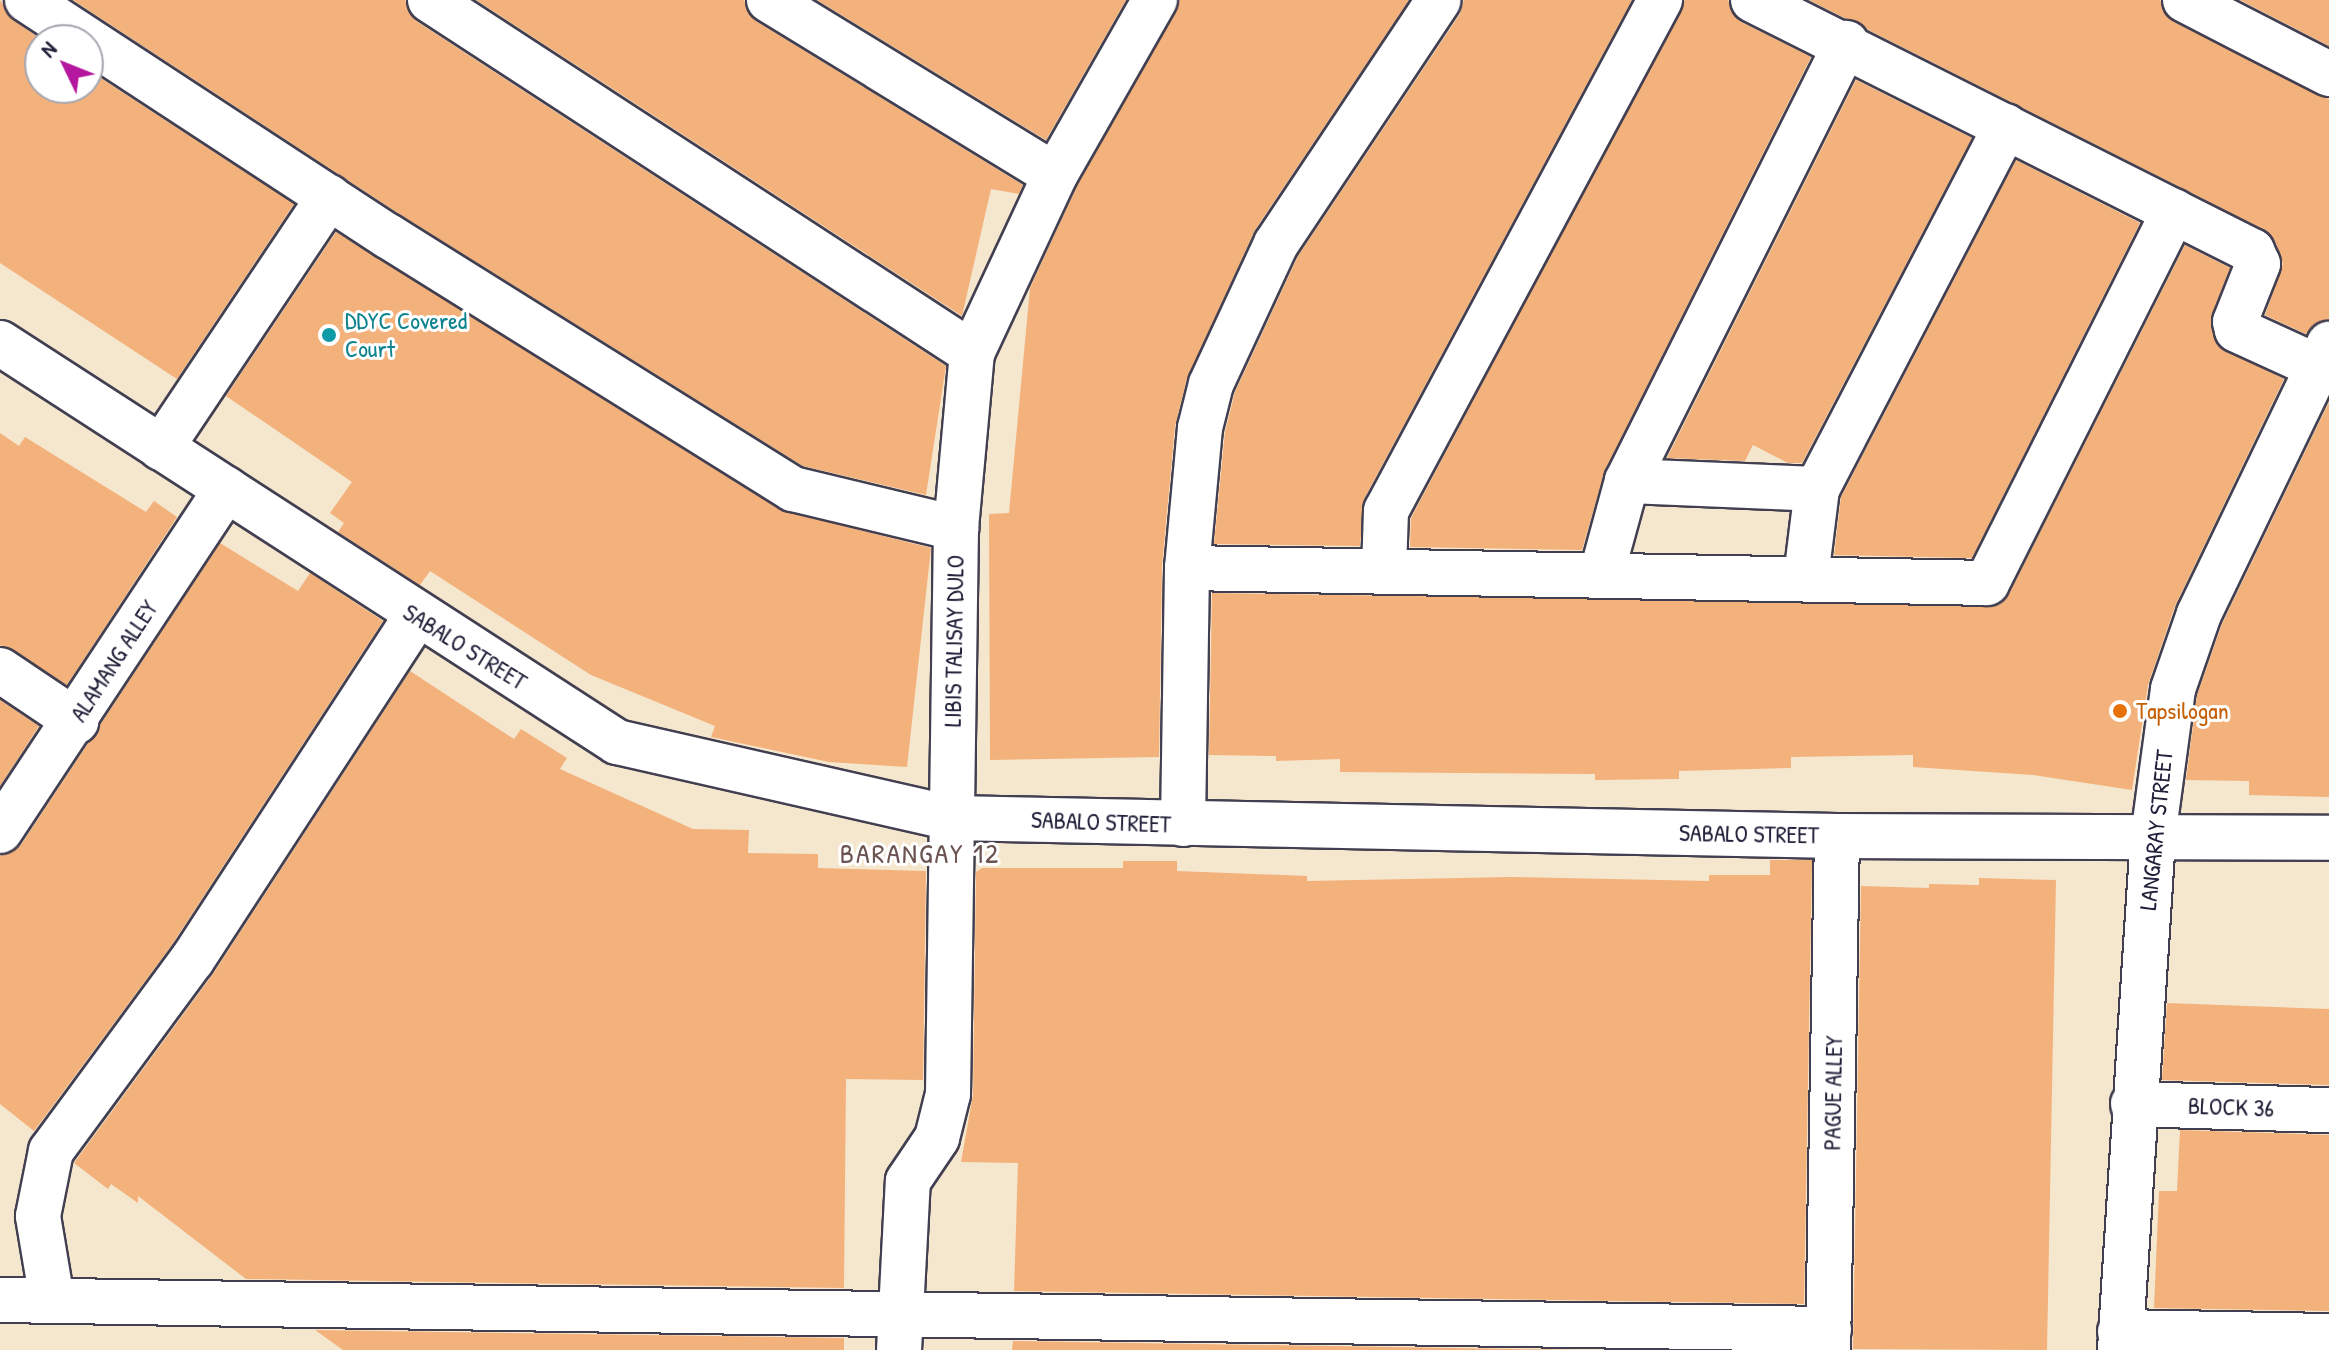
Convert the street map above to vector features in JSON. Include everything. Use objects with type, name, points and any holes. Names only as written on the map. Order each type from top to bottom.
[{"type":"street","points":[[27,0],[329,197],[793,489],[956,528]]},
{"type":"street","points":[[430,0],[972,353]]},
{"type":"street","points":[[769,0],[1055,175]]},
{"type":"street","name":"LIBIS TALISAY DULO","points":[[900,1333],[908,1181],[937,1138],[948,1094],[956,528],[972,353],[1055,175],[1155,0]]},
{"type":"street","points":[[1183,824],[1187,568],[1200,428],[1211,384],[1276,244],[1439,0]]},
{"type":"street","points":[[1384,571],[1386,511],[1660,0]]},
{"type":"street","points":[[1753,0],[1846,43],[2257,256],[2235,322],[2243,337],[2323,356]]},
{"type":"street","points":[[2185,0],[2329,74]]},
{"type":"street","points":[[1601,576],[1627,481],[1846,43]]},
{"type":"street","points":[[1806,577],[1817,489],[2006,126]]},
{"type":"street","points":[[161,448],[329,197]]},
{"type":"street","points":[[1187,568],[1806,577],[1987,583],[2174,211]]},
{"type":"street","name":"SABALO STREET","points":[[0,343],[416,616],[617,742],[952,818],[1837,836],[2329,838]]},
{"type":"street","name":"LANGARAY STREET","points":[[2120,1341],[2133,1104],[2153,837],[2173,689],[2199,614],[2323,356]]},
{"type":"street","points":[[1627,481],[1817,489]]},
{"type":"street","name":"ALAMANG ALLEY","points":[[0,831],[76,721],[226,489]]},
{"type":"street","points":[[52,1300],[38,1216],[51,1151],[192,960],[416,616]]},
{"type":"street","points":[[0,670],[76,721]]},
{"type":"street","name":"PAGUE ALLEY","points":[[1829,1340],[1837,836]]},
{"type":"street","name":"BLOCK 36","points":[[2133,1104],[2329,1110]]},
{"type":"street","points":[[0,1300],[900,1333],[1829,1340]]},
{"type":"street","points":[[2120,1341],[2329,1336]]},
{"type":"building","points":[[0,0],[13,20],[24,28],[24,104],[104,104],[104,80],[294,204],[177,379],[0,263]]},
{"type":"building","points":[[73,0],[405,0],[416,21],[946,366],[926,495],[803,466],[401,215]]},
{"type":"building","points":[[476,0],[744,0],[756,21],[1023,185],[1019,194],[991,189],[962,316]]},
{"type":"building","points":[[817,0],[1126,0],[1046,140]]},
{"type":"building","points":[[1180,0],[1409,0],[1255,230],[1187,378],[1175,426],[1162,566],[1159,757],[990,760],[989,514],[1009,513],[1030,288],[1077,186]]},
{"type":"building","points":[[1464,0],[1632,0],[1364,499],[1360,546],[1214,544],[1225,432],[1235,392],[1298,256],[1460,14]]},
{"type":"building","points":[[1685,0],[1728,0],[1741,22],[1811,57],[1605,470],[1582,550],[1410,547],[1411,518]]},
{"type":"building","points":[[1809,0],[2160,0],[2174,22],[2329,99],[2329,319],[2316,323],[2306,334],[2265,315],[2283,264],[2275,241],[2263,229]]},
{"type":"building","points":[[2240,0],[2329,0],[2329,46]]},
{"type":"building","points":[[1856,80],[1972,138],[1802,463],[1788,463],[1753,445],[1745,461],[1667,458]]},
{"type":"building","points":[[2016,160],[2140,223],[1972,558],[1834,555],[1841,497]]},
{"type":"building","points":[[336,232],[780,510],[931,548],[907,767],[829,762],[711,737],[715,726],[591,675],[430,571],[420,585],[338,532],[344,523],[330,513],[352,482],[226,396]]},
{"type":"building","points":[[2185,245],[2230,268],[2212,314],[2217,345],[2284,379],[2175,606],[2148,685],[2132,790],[2033,775],[1913,767],[1913,755],[1791,757],[1791,768],[1679,771],[1679,779],[1595,780],[1595,774],[1340,772],[1340,759],[1276,761],[1276,756],[1209,755],[1212,593],[1999,605],[2009,594]]},
{"type":"building","points":[[2329,402],[2329,797],[2249,795],[2249,781],[2186,780],[2197,695],[2222,624]]},
{"type":"building","points":[[0,433],[19,446],[25,437],[146,512],[154,501],[177,517],[67,685],[0,645]]},
{"type":"building","points":[[220,543],[298,591],[310,573],[383,621],[171,946],[34,1131],[0,1104],[0,856],[21,845]]},
{"type":"building","points":[[410,671],[514,739],[521,729],[567,758],[560,769],[693,829],[749,830],[748,853],[818,854],[818,868],[926,871],[923,1080],[846,1079],[844,1288],[246,1279],[138,1196],[138,1203],[111,1184],[108,1189],[74,1163],[213,974]]},
{"type":"building","points":[[0,700],[39,726],[0,786]]},
{"type":"building","points":[[1770,860],[1812,860],[1804,1304],[1014,1291],[1018,1163],[961,1162],[973,1095],[976,872],[982,868],[1123,868],[1123,861],[1177,861],[1177,871],[1307,876],[1307,881],[1511,877],[1709,881],[1709,875],[1770,875]]},
{"type":"building","points":[[1979,878],[2056,880],[2047,1350],[1853,1349],[1861,886],[1929,888],[1929,884],[1979,885]]},
{"type":"building","points":[[2167,1003],[2329,1009],[2329,1085],[2162,1080]]},
{"type":"building","points":[[2180,1130],[2329,1135],[2329,1311],[2154,1308],[2159,1191],[2177,1191]]},
{"type":"building","points":[[315,1330],[844,1338],[844,1350],[343,1350]]},
{"type":"building","points":[[1013,1341],[1577,1350],[1012,1350]]},
{"type":"place","name":"DDYC Covered Court","points":[[329,335]]},
{"type":"place","name":"Tapsilogan","points":[[2120,711]]},
{"type":"district","name":"BARANGAY 12","points":[[920,853]]}]
